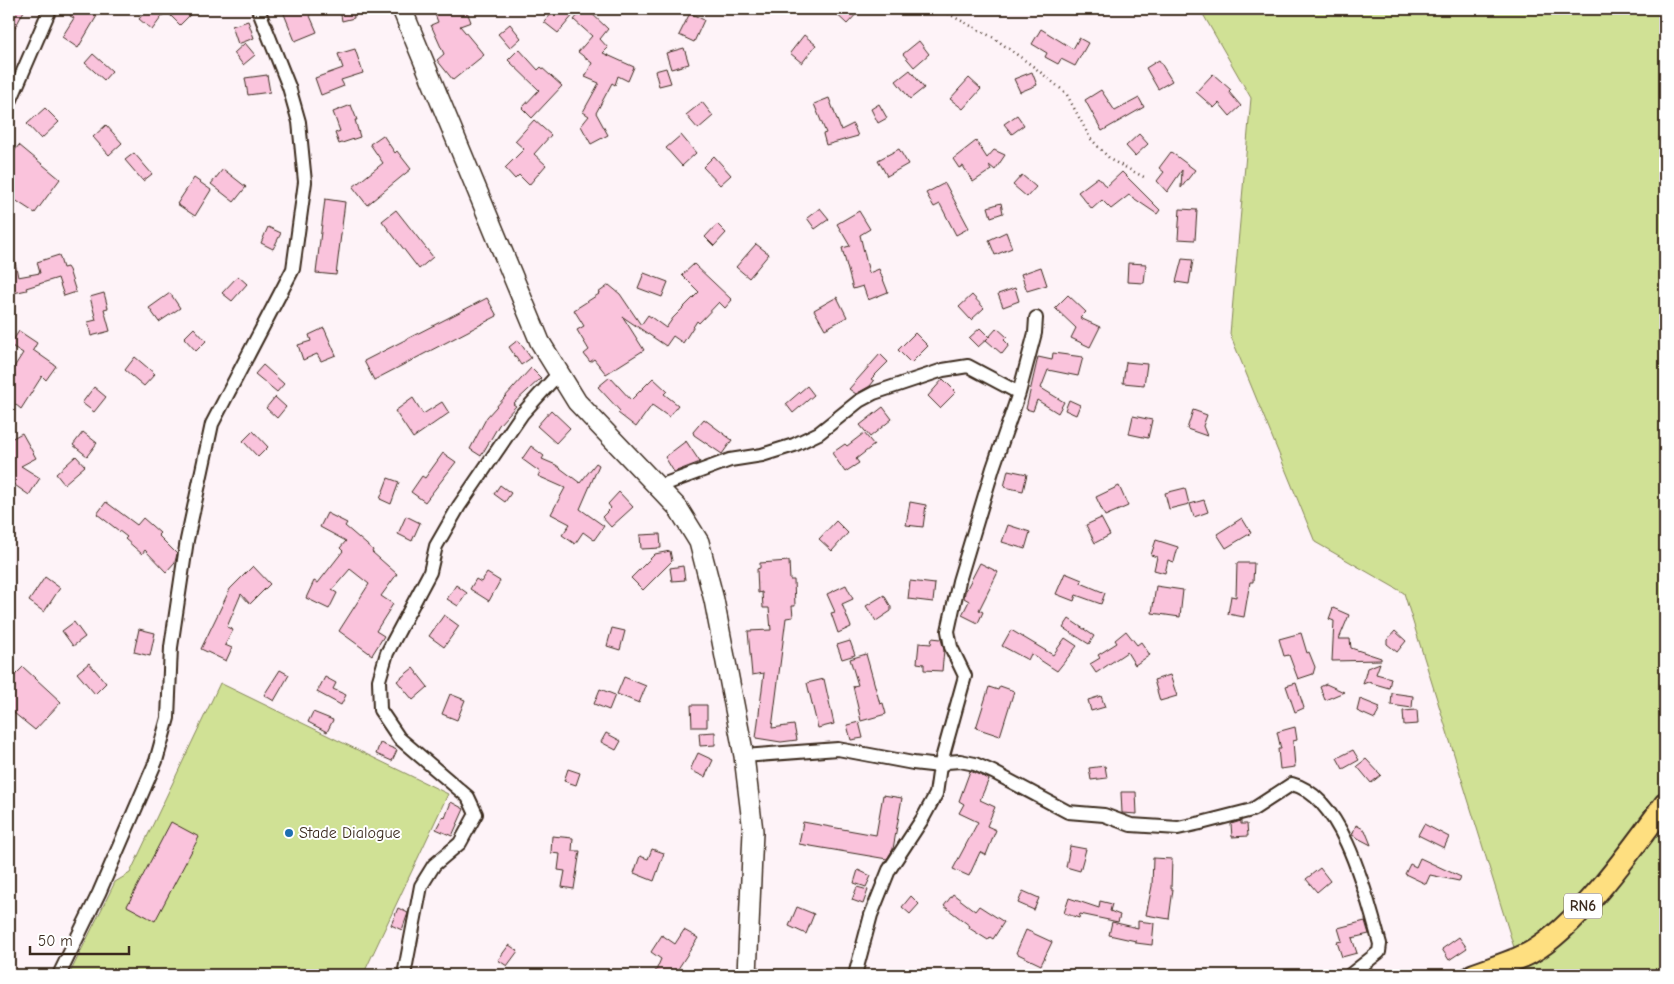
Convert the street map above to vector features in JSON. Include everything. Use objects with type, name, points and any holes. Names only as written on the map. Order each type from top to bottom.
[{"type":"highway","name":"RN6","points":[[1473,975],[1530,952],[1550,938],[1608,878],[1665,804]]},
{"type":"main road","points":[[402,9],[540,342],[577,402],[678,508],[698,542],[714,600],[744,756],[753,831],[747,975]]},
{"type":"street","points":[[9,104],[50,9]]},
{"type":"street","points":[[59,975],[99,892],[156,761],[168,718],[171,647],[187,540],[212,424],[293,269],[305,182],[298,122],[289,87],[258,9]]},
{"type":"street","points":[[855,975],[871,915],[889,870],[924,818],[936,794],[940,766],[965,676],[951,647],[948,631],[959,581],[993,468],[1019,393],[1035,333],[1036,318]]},
{"type":"street","points":[[657,487],[730,460],[762,455],[794,445],[819,433],[859,402],[874,393],[943,370],[968,366],[1019,393]]},
{"type":"street","points":[[404,975],[421,886],[434,865],[460,843],[476,814],[468,797],[399,738],[380,710],[379,680],[387,653],[430,572],[436,546],[460,506],[522,414],[558,373]]},
{"type":"street","points":[[744,756],[838,749],[940,766],[954,762],[975,764],[1068,812],[1104,815],[1131,825],[1178,828],[1252,810],[1292,784],[1304,787],[1328,811],[1348,846],[1360,875],[1380,944],[1379,952],[1350,975]]},
{"type":"path","points":[[939,9],[994,38],[1047,77],[1066,93],[1090,138],[1111,160],[1144,177]]},
{"type":"green space","points":[[1200,9],[1665,9],[1665,975],[1507,975],[1521,970],[1404,593],[1315,542],[1230,334],[1251,98]]},
{"type":"green space","name":"Stade Dialogue","points":[[220,683],[448,794],[363,975],[69,975],[115,882],[130,873]]},
{"type":"building","points":[[9,9],[25,9],[9,39]]},
{"type":"building","points":[[74,9],[101,9],[78,48],[62,37],[74,18],[70,16]]},
{"type":"building","points":[[147,9],[155,9],[163,15],[152,30],[139,19]]},
{"type":"building","points":[[164,9],[196,9],[180,25]]},
{"type":"building","points":[[282,9],[307,9],[317,32],[295,41]]},
{"type":"building","points":[[340,9],[353,9],[354,18],[342,21]]},
{"type":"building","points":[[433,9],[466,9],[471,22],[460,26],[484,55],[453,80],[437,60],[444,54],[431,25],[438,22]]},
{"type":"building","points":[[556,9],[568,9],[574,14],[558,33],[544,22]]},
{"type":"building","points":[[583,9],[587,9],[608,29],[600,39],[608,48],[603,53],[634,67],[628,81],[618,76],[615,85],[612,83],[596,113],[608,135],[591,144],[581,126],[589,116],[583,112],[599,83],[585,77],[592,63],[578,52],[592,36],[574,20]]},
{"type":"building","points":[[831,9],[861,9],[847,24]]},
{"type":"building","points":[[690,13],[704,20],[694,42],[679,35]]},
{"type":"building","points":[[248,21],[254,38],[238,44],[232,26]]},
{"type":"building","points":[[510,24],[521,38],[510,48],[498,34]]},
{"type":"building","points":[[1041,29],[1073,49],[1079,38],[1088,43],[1075,66],[1061,59],[1058,64],[1045,57],[1047,53],[1032,44]]},
{"type":"building","points":[[804,35],[816,45],[802,63],[790,53]]},
{"type":"building","points":[[919,41],[929,54],[914,67],[903,54]]},
{"type":"building","points":[[245,43],[255,55],[243,65],[234,53]]},
{"type":"building","points":[[684,48],[689,64],[671,69],[666,53]]},
{"type":"building","points":[[355,49],[363,73],[341,80],[344,86],[321,95],[315,78],[343,68],[338,54]]},
{"type":"building","points":[[519,49],[538,70],[541,67],[562,86],[532,118],[522,108],[539,90],[508,60]]},
{"type":"building","points":[[93,54],[112,71],[104,80],[85,63]]},
{"type":"building","points":[[1159,60],[1172,81],[1158,89],[1146,68]]},
{"type":"building","points":[[666,68],[671,83],[659,86],[655,71]]},
{"type":"building","points":[[910,70],[924,88],[910,99],[896,81]]},
{"type":"building","points":[[1032,72],[1037,85],[1020,92],[1014,79]]},
{"type":"building","points":[[1213,74],[1231,90],[1229,92],[1241,106],[1230,116],[1219,103],[1214,108],[1196,92]]},
{"type":"building","points":[[267,75],[270,92],[248,95],[245,78]]},
{"type":"building","points":[[969,78],[981,89],[963,109],[950,99]]},
{"type":"building","points":[[1101,90],[1115,111],[1139,98],[1144,107],[1102,131],[1085,100]]},
{"type":"building","points":[[829,98],[841,130],[853,124],[858,136],[826,145],[823,134],[826,133],[814,104]]},
{"type":"building","points":[[702,102],[713,116],[698,129],[686,115]]},
{"type":"building","points":[[879,104],[887,118],[878,123],[871,109]]},
{"type":"building","points":[[351,105],[357,120],[355,120],[360,137],[339,144],[335,133],[340,131],[333,112]]},
{"type":"building","points":[[45,108],[59,122],[41,139],[27,124]]},
{"type":"building","points":[[1017,115],[1024,125],[1012,134],[1004,124]]},
{"type":"building","points":[[534,120],[551,135],[534,154],[546,165],[529,185],[519,175],[515,179],[505,168],[524,149],[515,141]]},
{"type":"building","points":[[106,125],[122,143],[109,155],[93,137]]},
{"type":"building","points":[[1139,134],[1148,144],[1135,156],[1126,146]]},
{"type":"building","points":[[383,135],[395,153],[397,151],[411,169],[367,205],[353,187],[383,163],[370,144]]},
{"type":"building","points":[[681,135],[696,153],[682,166],[666,148]]},
{"type":"building","points":[[976,141],[987,158],[994,150],[1005,155],[995,170],[989,165],[991,170],[973,182],[963,166],[959,168],[953,159]]},
{"type":"building","points":[[19,145],[60,179],[35,213],[15,200],[9,208],[9,181],[14,175],[9,171],[9,158]]},
{"type":"building","points":[[899,149],[908,164],[887,176],[878,160]]},
{"type":"building","points":[[1171,152],[1195,170],[1181,188],[1182,170],[1167,192],[1157,181],[1164,172],[1159,168]]},
{"type":"building","points":[[134,153],[152,174],[143,181],[125,160]]},
{"type":"building","points":[[714,156],[731,175],[720,185],[703,167]]},
{"type":"building","points":[[223,169],[246,187],[234,202],[211,184]]},
{"type":"building","points":[[1122,172],[1160,210],[1157,214],[1129,195],[1111,209],[1102,200],[1092,209],[1078,192],[1098,177],[1106,187]]},
{"type":"building","points":[[1022,175],[1036,187],[1027,197],[1013,185]]},
{"type":"building","points":[[194,178],[211,190],[195,216],[177,204]]},
{"type":"building","points":[[945,183],[969,228],[956,235],[940,204],[934,207],[926,193]]},
{"type":"building","points":[[325,199],[345,202],[336,275],[316,273]]},
{"type":"building","points":[[1001,203],[1003,213],[991,217],[988,207]]},
{"type":"building","points":[[820,208],[829,219],[815,229],[807,218]]},
{"type":"building","points":[[1180,209],[1197,210],[1195,240],[1178,239]]},
{"type":"building","points":[[396,210],[433,257],[419,269],[382,221]]},
{"type":"building","points":[[859,211],[870,229],[860,235],[869,273],[879,269],[888,292],[868,300],[863,286],[853,289],[842,248],[850,246],[837,224]]},
{"type":"building","points":[[717,224],[726,233],[714,246],[705,237]]},
{"type":"building","points":[[268,227],[281,233],[273,249],[261,243]]},
{"type":"building","points":[[1006,232],[1012,248],[995,255],[989,240]]},
{"type":"building","points":[[756,244],[769,254],[749,278],[736,267]]},
{"type":"building","points":[[59,255],[63,268],[67,267],[69,270],[76,292],[64,296],[58,278],[26,288],[27,290],[9,294],[9,257],[14,257],[18,277],[40,273],[37,262]]},
{"type":"building","points":[[1182,259],[1193,260],[1189,284],[1176,282]]},
{"type":"building","points":[[1128,263],[1146,264],[1144,283],[1127,282]]},
{"type":"building","points":[[694,264],[732,300],[725,308],[719,302],[699,323],[697,321],[683,343],[673,336],[666,346],[623,317],[644,350],[606,374],[594,359],[590,362],[584,354],[589,350],[577,330],[584,326],[574,310],[599,294],[609,285],[620,294],[641,325],[648,315],[666,328],[673,318],[699,292],[682,275]]},
{"type":"building","points":[[1041,267],[1047,285],[1027,291],[1021,274]]},
{"type":"building","points":[[644,273],[668,282],[662,297],[638,288]]},
{"type":"building","points":[[238,276],[247,284],[232,301],[222,293]]},
{"type":"building","points":[[1015,288],[1019,301],[1003,307],[998,294]]},
{"type":"building","points":[[104,293],[108,308],[104,309],[110,331],[91,336],[88,322],[96,320],[90,297]]},
{"type":"building","points":[[170,293],[180,308],[159,322],[149,308]]},
{"type":"building","points":[[972,295],[984,308],[971,320],[959,307]]},
{"type":"building","points":[[1068,295],[1086,312],[1080,318],[1100,327],[1090,347],[1071,338],[1076,328],[1055,308]]},
{"type":"building","points":[[837,297],[847,317],[825,329],[814,310]]},
{"type":"building","points":[[487,298],[497,316],[374,380],[364,361]]},
{"type":"building","points":[[194,328],[206,341],[196,351],[184,338]]},
{"type":"building","points":[[324,328],[336,355],[321,361],[317,354],[303,360],[298,345],[311,341],[309,335]]},
{"type":"building","points":[[980,328],[989,337],[997,328],[1007,337],[1004,340],[1009,345],[1002,354],[986,340],[988,338],[978,347],[969,338]]},
{"type":"building","points":[[19,331],[37,343],[33,350],[56,366],[46,380],[42,376],[21,409],[9,399],[9,375],[23,353],[10,345]]},
{"type":"building","points":[[915,333],[928,346],[911,363],[898,350]]},
{"type":"building","points":[[518,340],[531,358],[521,365],[509,347]]},
{"type":"building","points":[[1053,353],[1083,357],[1078,376],[1048,370],[1041,388],[1064,402],[1058,413],[1037,400],[1033,411],[1026,409],[1038,357],[1052,360]]},
{"type":"building","points":[[880,354],[888,362],[871,379],[874,381],[870,386],[856,394],[849,389]]},
{"type":"building","points":[[135,357],[155,374],[144,386],[125,370]]},
{"type":"building","points":[[1126,362],[1147,364],[1144,385],[1123,383]]},
{"type":"building","points":[[263,365],[284,384],[277,392],[255,374]]},
{"type":"building","points":[[531,368],[541,378],[513,404],[516,406],[499,425],[481,456],[470,449],[487,417]]},
{"type":"building","points":[[610,377],[631,400],[653,378],[667,391],[664,394],[678,405],[669,417],[652,405],[636,427],[618,413],[620,411],[598,387]]},
{"type":"building","points":[[943,379],[956,392],[940,408],[928,396]]},
{"type":"building","points":[[807,386],[814,395],[793,413],[786,404]]},
{"type":"building","points":[[94,387],[106,397],[94,412],[82,403]]},
{"type":"building","points":[[275,397],[286,407],[277,418],[266,408]]},
{"type":"building","points":[[413,398],[423,414],[442,402],[449,413],[413,438],[395,411]]},
{"type":"building","points":[[1069,400],[1080,405],[1076,415],[1065,410]]},
{"type":"building","points":[[883,407],[892,419],[870,437],[860,425]]},
{"type":"building","points":[[551,410],[570,428],[556,443],[537,426]]},
{"type":"building","points":[[1193,410],[1207,415],[1203,426],[1207,436],[1187,429]]},
{"type":"building","points":[[1133,416],[1152,420],[1148,438],[1129,434]]},
{"type":"building","points":[[704,419],[732,440],[722,454],[694,435],[693,432]]},
{"type":"building","points":[[253,431],[268,447],[258,457],[243,441]]},
{"type":"building","points":[[83,432],[97,443],[87,456],[73,445]]},
{"type":"building","points":[[22,433],[36,458],[21,466],[40,478],[29,495],[9,481],[9,440]]},
{"type":"building","points":[[864,433],[874,445],[856,459],[859,463],[845,472],[832,453],[845,444],[847,446]]},
{"type":"building","points":[[686,441],[700,462],[674,472],[665,457]]},
{"type":"building","points":[[531,446],[544,456],[542,459],[556,465],[580,483],[596,463],[599,465],[580,509],[604,526],[594,540],[583,532],[575,544],[562,535],[570,524],[551,514],[565,488],[538,476],[540,472],[522,459]]},
{"type":"building","points":[[443,453],[456,462],[425,502],[411,492],[422,476],[425,478]]},
{"type":"building","points":[[76,456],[85,466],[64,484],[56,474]]},
{"type":"building","points":[[1008,470],[1027,474],[1023,491],[1004,487]]},
{"type":"building","points":[[388,478],[399,482],[391,504],[380,499]]},
{"type":"building","points":[[500,485],[511,493],[505,502],[494,494]]},
{"type":"building","points":[[1119,486],[1128,506],[1105,516],[1096,497]]},
{"type":"building","points":[[1185,488],[1189,504],[1169,509],[1165,493]]},
{"type":"building","points":[[619,492],[633,507],[611,527],[602,517],[611,508],[608,504]]},
{"type":"building","points":[[1204,500],[1208,512],[1194,517],[1190,504]]},
{"type":"building","points":[[106,502],[137,525],[143,518],[160,533],[158,535],[177,554],[175,562],[166,572],[145,550],[142,554],[125,539],[127,537],[97,514]]},
{"type":"building","points":[[910,502],[926,505],[923,527],[906,525]]},
{"type":"building","points":[[327,513],[347,523],[345,526],[397,574],[381,596],[393,604],[376,631],[384,636],[372,655],[339,631],[369,584],[350,569],[332,590],[337,593],[329,609],[306,598],[314,581],[318,583],[343,551],[340,548],[346,541],[320,527]]},
{"type":"building","points":[[406,516],[420,523],[412,541],[398,534]]},
{"type":"building","points":[[1101,518],[1110,535],[1095,543],[1086,525]]},
{"type":"building","points":[[1242,518],[1251,533],[1226,548],[1217,534]]},
{"type":"building","points":[[836,521],[848,533],[832,551],[819,539]]},
{"type":"building","points":[[1008,525],[1030,532],[1025,549],[1002,542]]},
{"type":"building","points":[[660,534],[661,548],[641,549],[640,535]]},
{"type":"building","points":[[1156,540],[1178,547],[1174,562],[1168,560],[1165,573],[1154,570],[1157,557],[1151,555]]},
{"type":"building","points":[[670,551],[672,561],[643,590],[631,578],[655,554]]},
{"type":"building","points":[[789,561],[790,580],[794,580],[795,606],[792,606],[793,617],[786,618],[772,728],[794,725],[797,740],[781,742],[756,738],[764,673],[752,675],[748,631],[771,630],[769,608],[763,608],[762,592],[758,593],[757,569],[760,568],[760,563]]},
{"type":"building","points":[[980,563],[998,572],[979,610],[983,612],[978,623],[962,615],[969,601],[964,598],[965,592]]},
{"type":"building","points":[[1237,563],[1254,563],[1253,582],[1250,582],[1244,617],[1228,614],[1231,596],[1236,597]]},
{"type":"building","points":[[253,566],[270,584],[250,604],[241,594],[227,627],[233,630],[225,645],[232,648],[226,661],[201,649],[230,589]]},
{"type":"building","points":[[683,566],[685,580],[672,581],[670,568]]},
{"type":"building","points":[[487,573],[500,581],[489,601],[470,589],[476,579],[481,582]]},
{"type":"building","points":[[1065,573],[1082,580],[1081,583],[1105,593],[1101,604],[1076,595],[1074,601],[1056,594]]},
{"type":"building","points":[[45,577],[60,588],[44,612],[29,601]]},
{"type":"building","points":[[910,581],[935,584],[933,602],[908,599]]},
{"type":"building","points":[[456,585],[467,593],[458,606],[447,599]]},
{"type":"building","points":[[846,585],[853,599],[842,604],[851,627],[838,633],[831,613],[835,612],[827,594]]},
{"type":"building","points":[[1156,586],[1183,590],[1180,617],[1152,613]]},
{"type":"building","points":[[884,595],[891,607],[891,611],[876,621],[866,606]]},
{"type":"building","points":[[1333,608],[1349,615],[1339,639],[1350,639],[1351,648],[1381,658],[1381,660],[1332,661],[1334,621],[1329,619]]},
{"type":"building","points":[[444,615],[459,626],[444,647],[429,636]]},
{"type":"building","points":[[1069,619],[1094,636],[1089,644],[1063,628]]},
{"type":"building","points":[[74,622],[85,637],[73,646],[62,631]]},
{"type":"building","points":[[612,628],[625,631],[620,650],[607,646]]},
{"type":"building","points":[[139,629],[155,633],[150,656],[134,652]]},
{"type":"building","points":[[1011,630],[1053,655],[1065,638],[1077,646],[1057,671],[1031,654],[1028,660],[1002,646]]},
{"type":"building","points":[[1126,631],[1137,645],[1141,642],[1150,655],[1135,665],[1127,652],[1096,673],[1090,664],[1100,658],[1098,655],[1117,643],[1115,640]]},
{"type":"building","points":[[1395,631],[1406,641],[1397,652],[1387,644],[1387,640]]},
{"type":"building","points":[[1301,633],[1307,653],[1309,652],[1315,667],[1313,674],[1298,679],[1289,655],[1284,656],[1279,639]]},
{"type":"building","points":[[932,638],[941,639],[944,650],[942,671],[924,670],[924,664],[917,663],[919,643],[931,644]]},
{"type":"building","points":[[850,641],[855,655],[842,659],[837,645]]},
{"type":"building","points":[[866,654],[880,704],[883,703],[886,714],[861,721],[853,686],[858,685],[850,659]]},
{"type":"building","points":[[89,663],[106,683],[95,694],[77,673]]},
{"type":"building","points":[[1380,663],[1376,674],[1391,678],[1389,688],[1368,682],[1363,684],[1367,668]]},
{"type":"building","points":[[23,667],[61,702],[35,730],[9,709],[9,681]]},
{"type":"building","points":[[413,668],[428,687],[413,700],[397,681]]},
{"type":"building","points":[[280,670],[289,675],[274,701],[264,695]]},
{"type":"building","points":[[1170,675],[1177,696],[1160,701],[1154,680]]},
{"type":"building","points":[[325,677],[336,683],[333,689],[346,695],[341,705],[317,692]]},
{"type":"building","points":[[624,677],[646,686],[639,703],[617,694]]},
{"type":"building","points":[[824,679],[834,724],[818,728],[807,683]]},
{"type":"building","points":[[1296,683],[1304,708],[1295,712],[1286,686]]},
{"type":"building","points":[[1326,684],[1344,692],[1325,700],[1320,687]]},
{"type":"building","points":[[1000,686],[1014,691],[1000,736],[976,728],[989,687],[998,690]]},
{"type":"building","points":[[600,689],[615,695],[609,710],[594,704]]},
{"type":"building","points":[[1392,693],[1413,696],[1412,708],[1391,705]]},
{"type":"building","points":[[450,694],[465,700],[457,720],[442,714]]},
{"type":"building","points":[[1101,696],[1105,707],[1091,711],[1088,700]]},
{"type":"building","points":[[1360,699],[1380,707],[1375,719],[1357,711]]},
{"type":"building","points":[[691,705],[707,705],[707,727],[692,727]]},
{"type":"building","points":[[1417,710],[1418,724],[1404,725],[1403,711]]},
{"type":"building","points":[[313,712],[333,720],[327,732],[308,722]]},
{"type":"building","points":[[859,722],[863,738],[851,740],[847,725]]},
{"type":"building","points":[[1295,727],[1297,740],[1293,741],[1295,767],[1280,769],[1278,749],[1281,749],[1277,732]]},
{"type":"building","points":[[715,732],[715,745],[700,746],[699,733]]},
{"type":"building","points":[[606,733],[621,741],[616,750],[601,742]]},
{"type":"building","points":[[380,743],[397,750],[392,761],[376,754]]},
{"type":"building","points":[[1353,750],[1359,760],[1343,769],[1337,758]]},
{"type":"building","points":[[698,753],[713,760],[705,777],[690,770]]},
{"type":"building","points":[[1366,759],[1381,775],[1371,783],[1357,766]]},
{"type":"building","points":[[1105,766],[1107,778],[1091,780],[1089,768]]},
{"type":"building","points":[[568,769],[580,773],[576,785],[564,781]]},
{"type":"building","points":[[970,771],[989,779],[980,800],[995,807],[987,826],[996,830],[986,855],[980,852],[969,876],[953,869],[978,822],[959,813],[964,804],[959,801]]},
{"type":"building","points":[[1121,792],[1136,792],[1137,814],[1122,813]]},
{"type":"building","points":[[883,795],[902,798],[893,849],[887,859],[799,844],[803,822],[876,835]]},
{"type":"building","points":[[451,802],[464,809],[452,836],[436,829],[443,816],[445,818]]},
{"type":"building","points":[[1241,821],[1241,824],[1247,824],[1248,836],[1232,837],[1231,824]]},
{"type":"building","points":[[171,822],[199,837],[155,921],[127,906]]},
{"type":"building","points":[[1424,824],[1449,837],[1444,848],[1418,835]]},
{"type":"building","points":[[1356,825],[1365,830],[1371,845],[1352,835]]},
{"type":"building","points":[[552,836],[573,838],[572,851],[580,851],[574,889],[562,887],[565,871],[558,870],[560,854],[551,853]]},
{"type":"building","points":[[1070,846],[1086,849],[1080,871],[1066,867]]},
{"type":"building","points":[[652,849],[664,853],[654,881],[634,873],[640,856],[648,859]]},
{"type":"building","points":[[1153,858],[1172,859],[1171,889],[1173,889],[1169,919],[1146,915],[1152,886]]},
{"type":"building","points":[[1420,858],[1461,877],[1459,881],[1430,875],[1426,884],[1405,874],[1410,864],[1416,867]]},
{"type":"building","points":[[1320,868],[1330,881],[1317,892],[1306,879]]},
{"type":"building","points":[[858,870],[871,876],[866,887],[854,883]]},
{"type":"building","points":[[857,887],[868,890],[863,904],[852,900]]},
{"type":"building","points":[[1023,891],[1039,898],[1034,910],[1018,903]]},
{"type":"building","points":[[953,894],[975,911],[979,906],[1004,922],[993,939],[990,937],[988,940],[969,928],[970,926],[944,906]]},
{"type":"building","points":[[911,896],[919,904],[910,914],[902,907]]},
{"type":"building","points":[[1069,898],[1099,908],[1100,901],[1112,904],[1110,911],[1120,915],[1118,922],[1080,914],[1079,918],[1064,913]]},
{"type":"building","points":[[797,907],[814,914],[806,934],[789,926]]},
{"type":"building","points":[[398,908],[408,913],[402,930],[391,925]]},
{"type":"building","points":[[1138,921],[1154,923],[1152,945],[1136,943],[1136,941],[1109,935],[1112,922],[1138,928]]},
{"type":"building","points":[[1365,921],[1369,934],[1352,938],[1357,953],[1342,957],[1337,942],[1342,941],[1338,928]]},
{"type":"building","points":[[684,930],[698,938],[674,975],[654,975],[661,959],[651,952],[662,935],[675,944]]},
{"type":"building","points":[[1026,930],[1052,942],[1041,965],[1016,953]]},
{"type":"building","points":[[1459,937],[1467,948],[1449,960],[1442,949]]},
{"type":"building","points":[[509,945],[518,951],[507,966],[498,960]]},
{"type":"place","name":"Stade Dialogue","points":[[289,833]]}]
